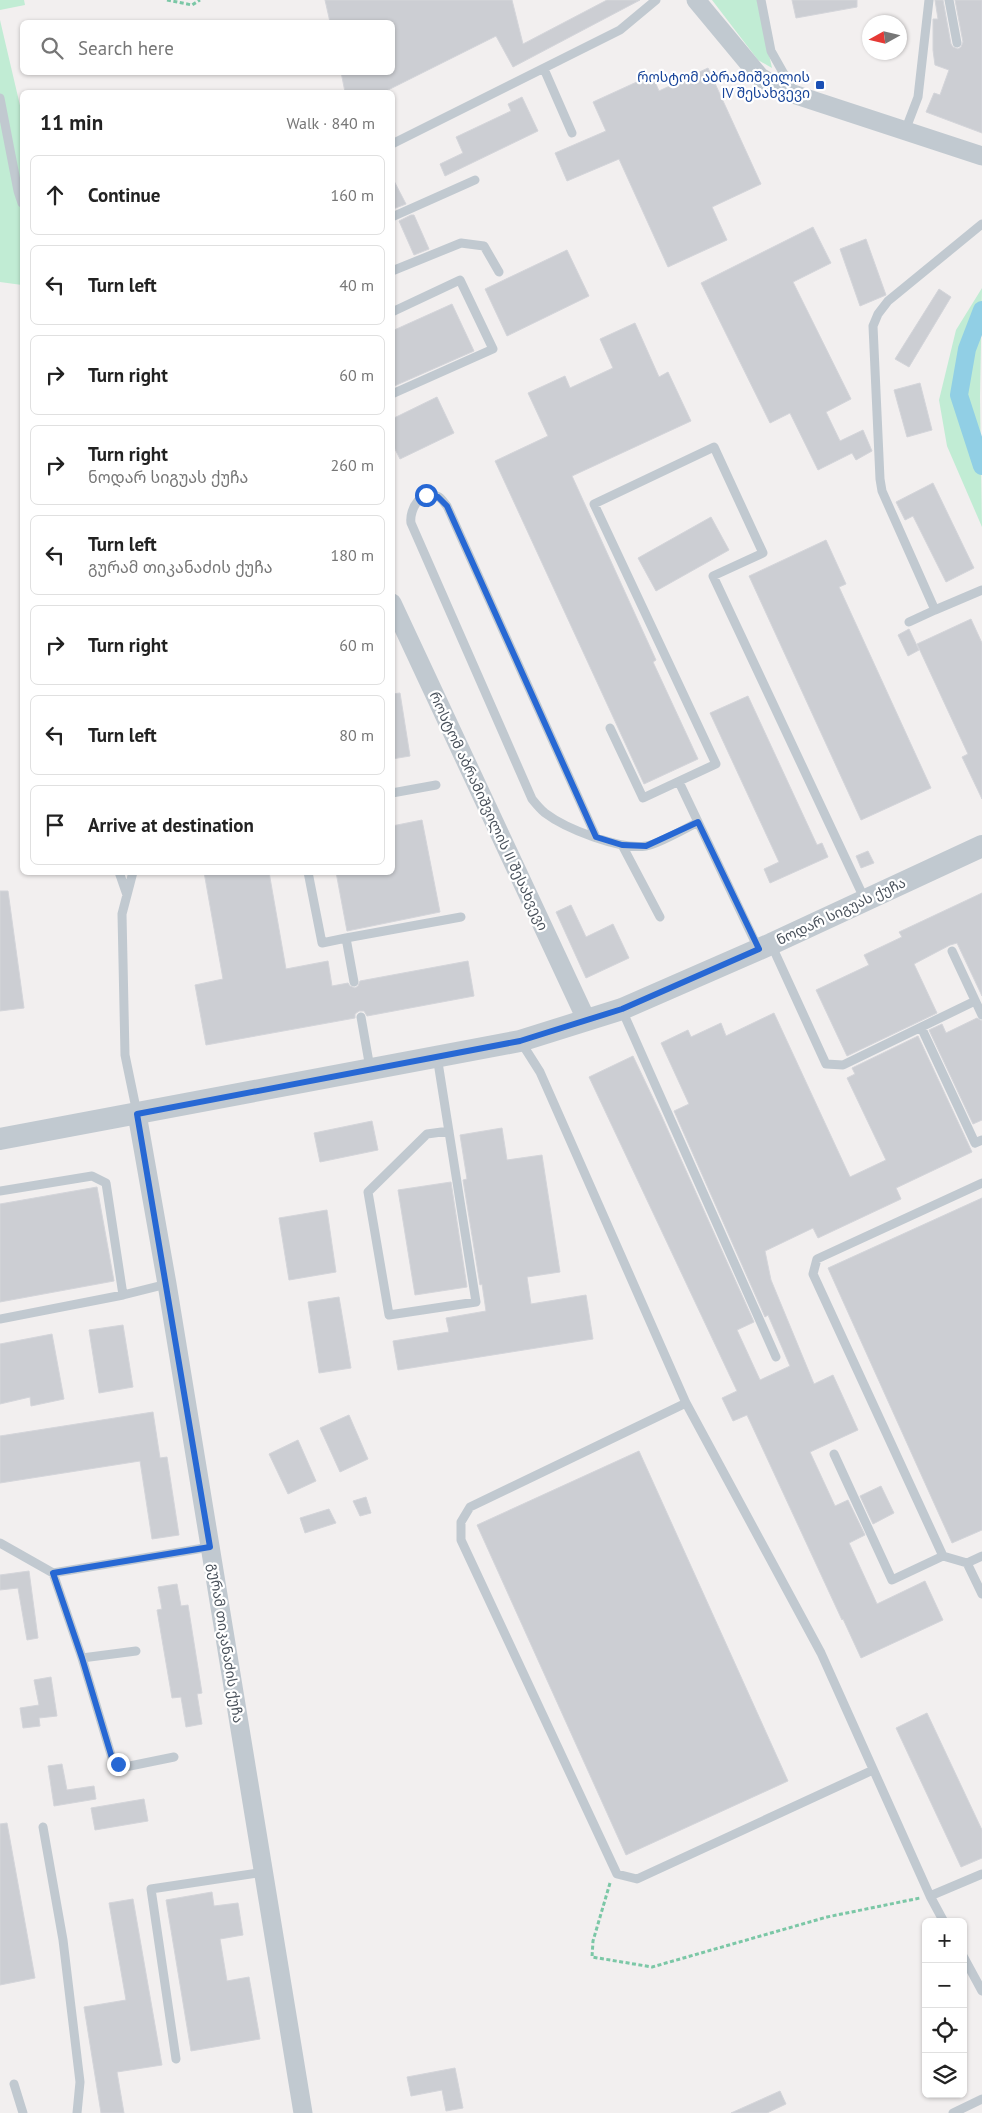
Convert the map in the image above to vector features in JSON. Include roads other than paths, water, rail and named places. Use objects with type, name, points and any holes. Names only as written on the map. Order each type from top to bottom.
[{"type":"street","points":[[696,0],[760,78],[795,95],[982,156]]},
{"type":"street","name":"როსტომ აბრამიშვილის II შესახვევი","points":[[395,615],[399,632],[586,1019]]},
{"type":"street","name":"ნოდარ სიგუას ქუჩა","points":[[0,1139],[520,1041],[622,1009],[765,947],[982,846]]},
{"type":"street","name":"გურამ თიკანაძის ქუჩა","points":[[137,1114],[167,1284],[303,2113]]},
{"type":"lane","points":[[395,143],[620,30],[656,0]]},
{"type":"lane","points":[[761,0],[771,51],[795,95]]},
{"type":"lane","points":[[905,131],[918,97],[929,0]]},
{"type":"lane","points":[[949,0],[957,43]]},
{"type":"lane","points":[[544,69],[572,133]]},
{"type":"lane","points":[[0,98],[20,197]]},
{"type":"lane","points":[[395,216],[475,180]]},
{"type":"lane","points":[[935,610],[882,490],[873,326],[878,314],[888,301],[982,224]]},
{"type":"lane","points":[[395,270],[461,243],[484,246],[500,272]]},
{"type":"lane","points":[[395,311],[460,280],[494,349],[395,393]]},
{"type":"lane","points":[[610,728],[643,798],[716,764],[594,504],[714,448],[763,553],[713,576],[865,900]]},
{"type":"lane","points":[[596,837],[447,506],[438,497],[426,495],[419,499],[411,510],[411,523],[532,799],[545,813],[564,824],[596,837],[622,845],[646,846],[698,822]]},
{"type":"lane","points":[[909,622],[982,590]]},
{"type":"lane","points":[[679,782],[698,822],[826,1064],[843,1064],[976,1001]]},
{"type":"lane","points":[[395,792],[436,785]]},
{"type":"lane","points":[[622,845],[660,917]]},
{"type":"lane","points":[[120,875],[127,896]]},
{"type":"lane","points":[[133,875],[122,914],[126,1055],[137,1114]]},
{"type":"lane","points":[[309,875],[322,943],[461,917]]},
{"type":"lane","points":[[346,938],[354,982]]},
{"type":"lane","points":[[952,951],[982,1015]]},
{"type":"lane","points":[[622,1009],[776,1357]]},
{"type":"lane","points":[[361,1017],[370,1068]]},
{"type":"lane","points":[[921,1027],[975,1142],[982,1140]]},
{"type":"lane","points":[[520,1041],[540,1072],[686,1403],[822,1653],[873,1770],[942,1918]]},
{"type":"lane","points":[[437,1056],[449,1131],[476,1302],[388,1315],[368,1192],[427,1134],[449,1131]]},
{"type":"lane","points":[[0,1191],[92,1176],[106,1183],[123,1295]]},
{"type":"lane","points":[[943,1556],[813,1274],[817,1259],[982,1183]]},
{"type":"lane","points":[[0,1319],[123,1295],[167,1284]]},
{"type":"lane","points":[[686,1403],[470,1507],[461,1522],[461,1540],[617,1874],[637,1879],[873,1770]]},
{"type":"lane","points":[[834,1454],[892,1580],[943,1556],[967,1563],[982,1556]]},
{"type":"lane","points":[[0,1543],[53,1573],[210,1547]]},
{"type":"lane","points":[[967,1563],[982,1594]]},
{"type":"lane","points":[[53,1573],[82,1658],[112,1758],[124,1767],[174,1757]]},
{"type":"lane","points":[[82,1658],[136,1651]]},
{"type":"lane","points":[[43,1827],[63,1940],[80,2082],[77,2113]]},
{"type":"lane","points":[[176,2059],[151,1889],[264,1872]]},
{"type":"lane","points":[[930,1896],[982,1874]]},
{"type":"lane","points":[[967,1963],[982,1991]]},
{"type":"lane","points":[[14,2084],[23,2113]]},
{"type":"lane","points":[[952,2113],[982,2099]]},
{"type":"waterway","points":[[982,310],[967,349],[959,395],[982,466]]},
{"type":"place","name":"როსტომ აბრამიშვილის IV შესახვევი","points":[[820,85]]}]
